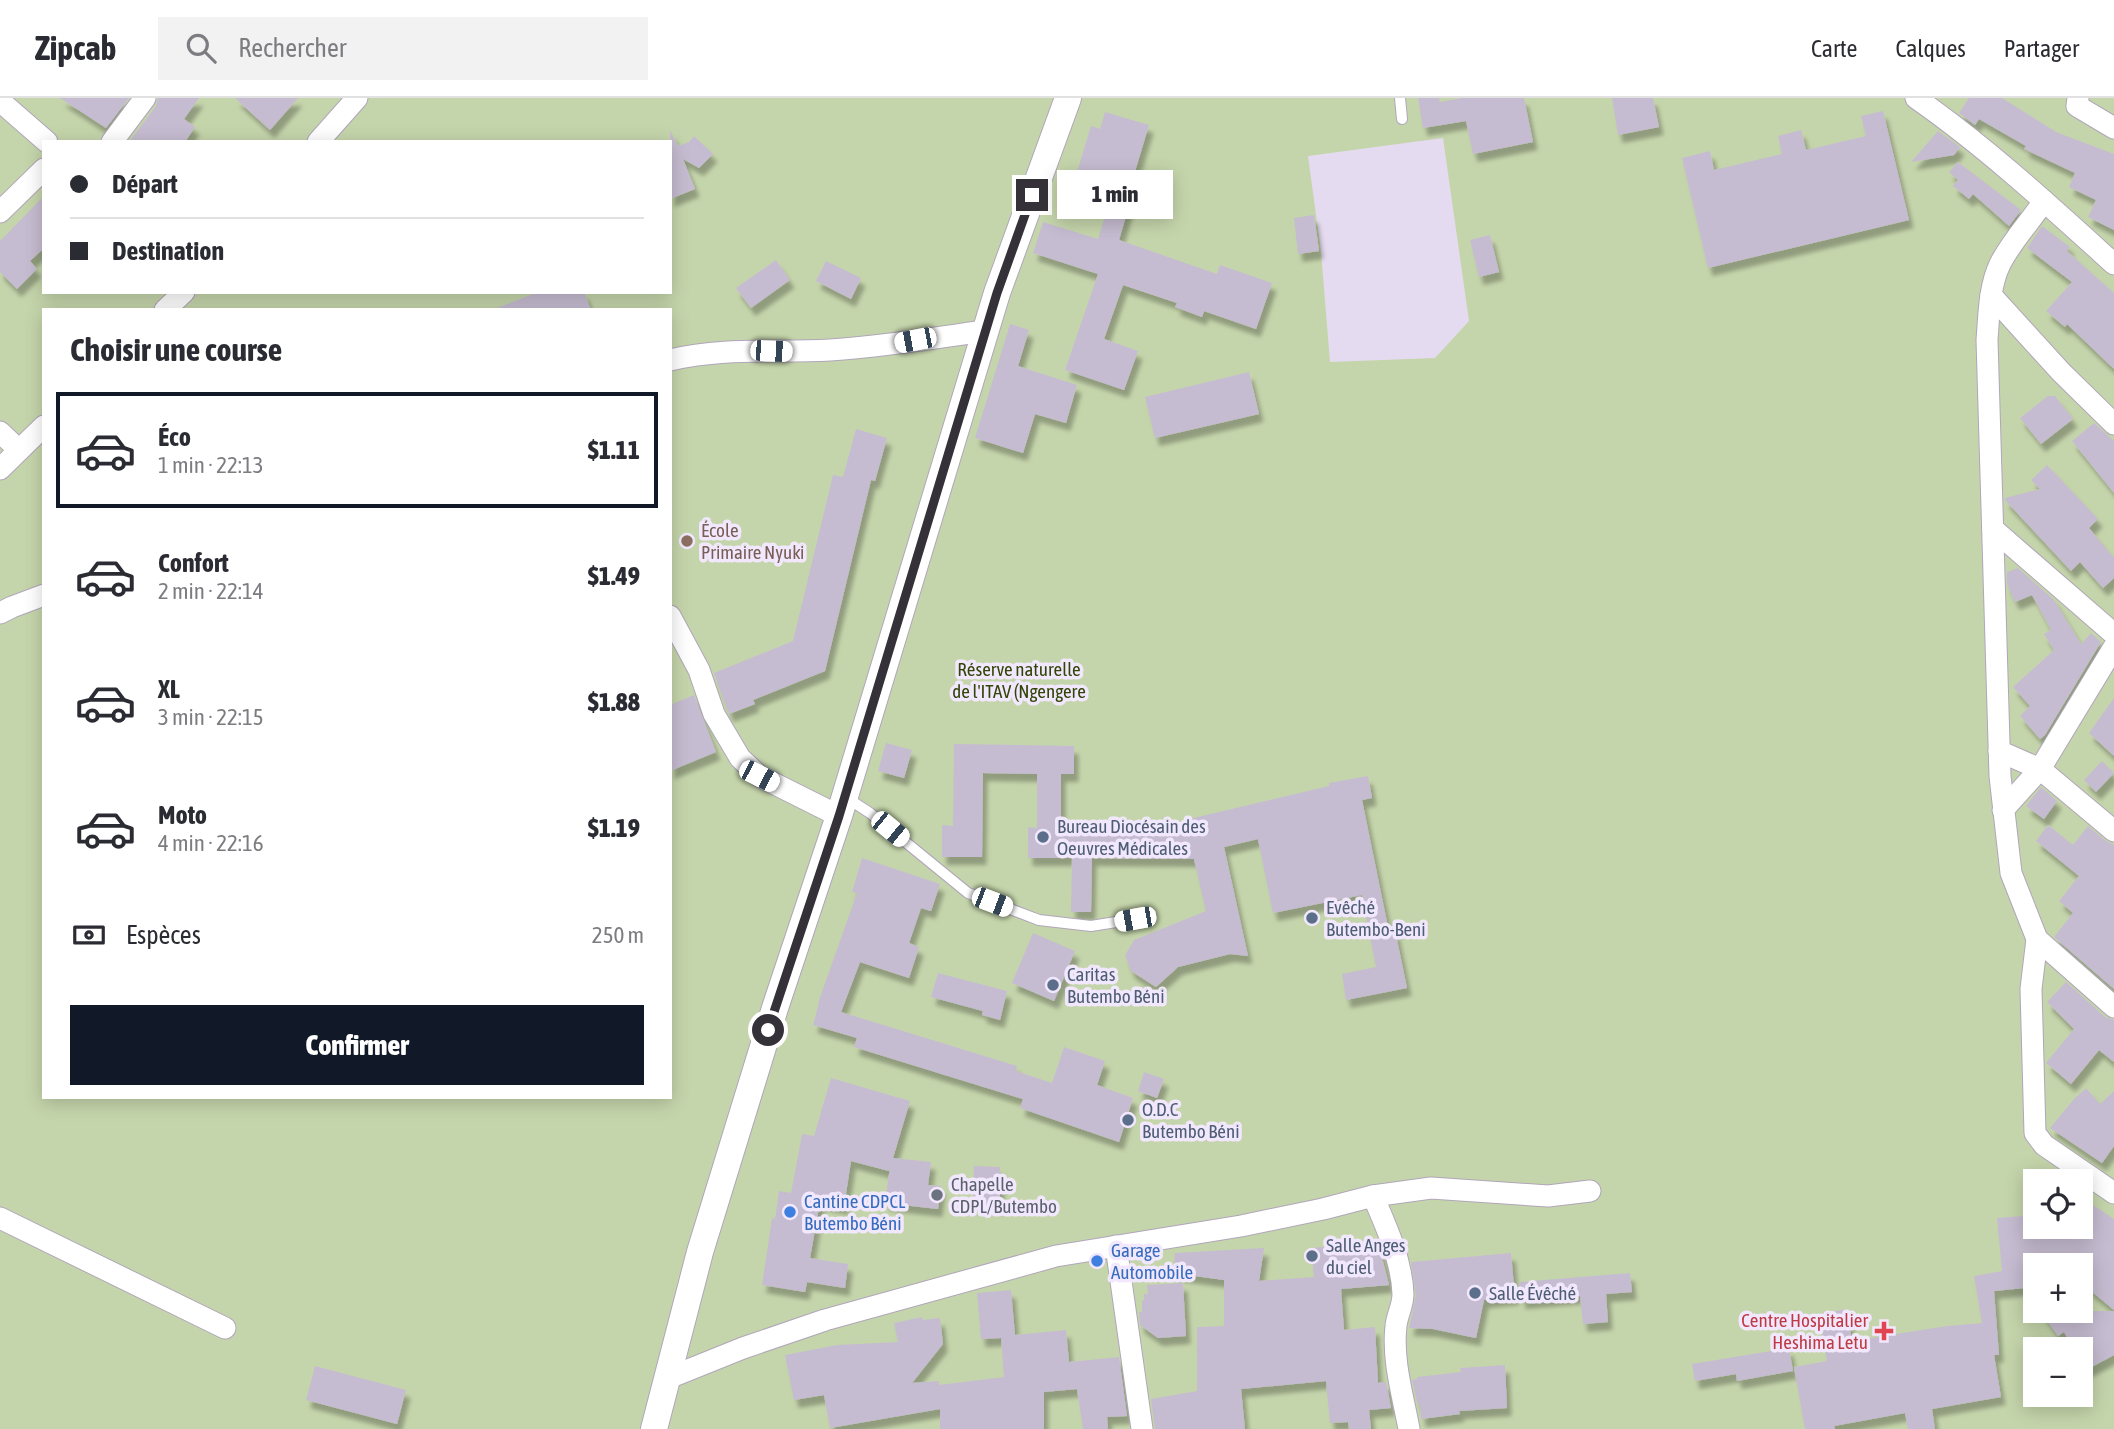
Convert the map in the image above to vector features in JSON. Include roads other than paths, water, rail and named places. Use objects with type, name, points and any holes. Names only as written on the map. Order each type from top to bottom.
[{"type":"street","points":[[114,140],[145,98]]},
{"type":"street","points":[[320,140],[356,98]]},
{"type":"street","points":[[654,1429],[701,1252],[738,1128],[842,806],[985,331],[1068,98]]},
{"type":"street","points":[[1916,98],[1952,123],[2114,264]]},
{"type":"street","points":[[2078,98],[2077,106],[2114,128]]},
{"type":"street","points":[[0,101],[45,140]]},
{"type":"street","points":[[0,212],[42,171]]},
{"type":"street","points":[[2044,201],[2001,264],[1991,295],[1987,340],[2003,810],[2011,873],[2037,939],[2114,1007]]},
{"type":"street","points":[[167,308],[182,294]]},
{"type":"street","points":[[1991,295],[2060,372],[2114,424]]},
{"type":"street","points":[[672,360],[733,350],[791,352],[876,347],[985,331]]},
{"type":"street","points":[[0,468],[42,428]]},
{"type":"street","points":[[0,432],[19,450]]},
{"type":"street","points":[[1993,529],[2114,634]]},
{"type":"street","points":[[0,613],[42,596]]},
{"type":"street","points":[[672,620],[699,670],[714,714],[740,758],[759,776],[842,806]]},
{"type":"street","points":[[2003,810],[2040,769],[2114,647]]},
{"type":"street","points":[[1999,751],[2040,769],[2114,831]]},
{"type":"street","points":[[2037,939],[2031,989],[2035,1133],[2044,1145],[2114,1193]]},
{"type":"street","points":[[666,1379],[743,1348],[849,1313],[1056,1256],[1241,1226],[1373,1196],[1431,1188],[1548,1196],[1590,1191]]},
{"type":"street","points":[[1373,1196],[1392,1240],[1403,1293],[1402,1309],[1396,1325],[1397,1367],[1409,1429]]},
{"type":"street","points":[[0,1218],[225,1328]]},
{"type":"street","points":[[1116,1247],[1142,1429]]},
{"type":"lane","points":[[1400,98],[1402,120]]},
{"type":"lane","points":[[842,806],[870,813],[968,893],[1039,920],[1091,926],[1135,919]]},
{"type":"place","name":"École Primaire Nyuki","points":[[687,541]]},
{"type":"place","name":"Bureau Diocésain des Oeuvres Médicales","points":[[1043,837]]},
{"type":"place","name":"Evêché Butembo-Beni","points":[[1312,918]]},
{"type":"place","name":"Caritas Butembo Béni","points":[[1053,985]]},
{"type":"place","name":"O.D.C Butembo Béni","points":[[1128,1120]]},
{"type":"place","name":"Chapelle CDPL/Butembo","points":[[937,1195]]},
{"type":"place","name":"Cantine CDPCL Butembo Béni","points":[[790,1212]]},
{"type":"place","name":"Salle Anges du ciel","points":[[1312,1256]]},
{"type":"place","name":"Garage Automobile","points":[[1097,1261]]},
{"type":"place","name":"Salle Évêché","points":[[1475,1293]]},
{"type":"place","name":"Centre Hospitalier Heshima Letu","points":[[1884,1331]]},
{"type":"park label","name":"Réserve naturelle de l'ITAV (Ngengere","points":[[1019,680]]}]
